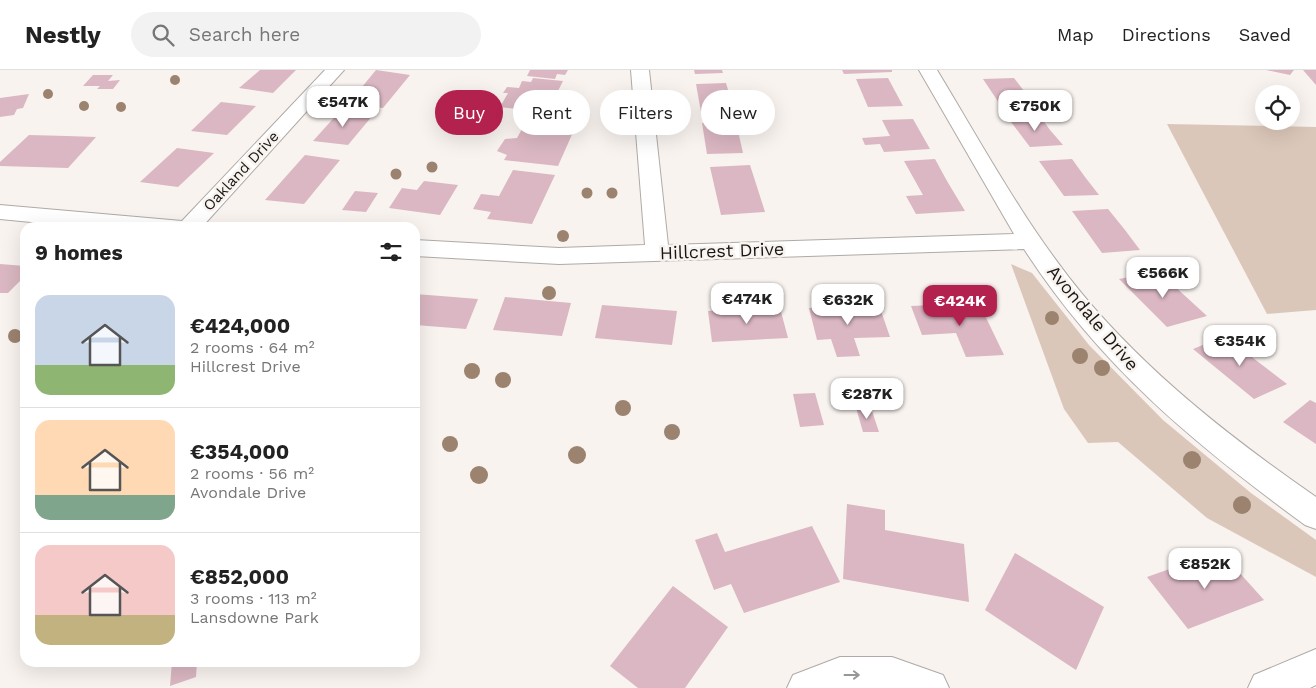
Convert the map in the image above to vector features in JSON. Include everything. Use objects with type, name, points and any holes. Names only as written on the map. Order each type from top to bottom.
[{"type":"street","name":"Oakland Drive","points":[[194,222],[335,70]]},
{"type":"street","points":[[640,70],[658,253]]},
{"type":"street","name":"Avondale Drive","points":[[928,70],[1030,241],[1073,300],[1124,359],[1164,399],[1214,442],[1316,515]]},
{"type":"street","points":[[0,212],[112,222]]},
{"type":"street","name":"Hillcrest Drive","points":[[420,248],[559,256],[1030,241]]},
{"type":"street","points":[[1267,688],[1316,667]]},
{"type":"street","points":[[806,688],[840,675],[892,675],[930,688]]},
{"type":"shaded area","points":[[1167,124],[1255,126],[1255,130],[1300,130],[1300,127],[1316,127],[1316,310],[1267,314]]},
{"type":"shaded area","points":[[1011,264],[1032,273],[1089,345],[1163,420],[1251,493],[1316,540],[1316,577],[1207,518],[1118,442],[1088,443],[1064,409]]},
{"type":"building","points":[[260,70],[296,70],[273,93],[239,88]]},
{"type":"building","points":[[376,70],[410,75],[383,108],[348,104]]},
{"type":"building","points":[[530,70],[568,70],[565,75],[557,74],[555,79],[527,76]]},
{"type":"building","points":[[694,70],[722,70],[723,73],[695,74]]},
{"type":"building","points":[[842,70],[892,70],[892,72],[844,74]]},
{"type":"building","points":[[1266,70],[1294,70],[1290,75]]},
{"type":"building","points":[[1303,70],[1316,70],[1316,85]]},
{"type":"building","points":[[93,75],[113,75],[108,81],[120,80],[113,89],[97,89],[100,86],[83,86]]},
{"type":"building","points":[[533,78],[563,81],[558,90],[513,90],[513,109],[503,107],[503,102],[508,93],[503,93],[507,87],[519,88],[522,81],[531,82]]},
{"type":"building","points":[[888,78],[903,106],[868,107],[856,79]]},
{"type":"building","points":[[1014,78],[1034,105],[1001,106],[983,79]]},
{"type":"building","points":[[726,83],[728,90],[701,90],[701,112],[696,84]]},
{"type":"building","points":[[29,94],[23,108],[17,109],[14,115],[0,117],[0,98]]},
{"type":"building","points":[[221,102],[256,106],[227,135],[191,131]]},
{"type":"building","points":[[340,111],[373,115],[348,145],[313,141]]},
{"type":"building","points":[[1040,116],[1063,145],[1030,147],[1008,118]]},
{"type":"building","points":[[913,119],[930,149],[884,152],[880,144],[865,145],[862,138],[890,136],[882,120]]},
{"type":"building","points":[[29,135],[96,137],[68,168],[0,166],[0,162]]},
{"type":"building","points":[[519,135],[572,135],[558,166],[504,160],[507,155],[497,151],[505,139],[517,138]]},
{"type":"building","points":[[704,135],[739,135],[743,153],[707,154]]},
{"type":"building","points":[[177,148],[214,153],[178,187],[140,182]]},
{"type":"building","points":[[305,155],[340,160],[304,204],[265,200]]},
{"type":"building","points":[[935,159],[965,211],[916,214],[906,196],[923,195],[904,161]]},
{"type":"building","points":[[1072,159],[1099,195],[1064,196],[1039,161]]},
{"type":"building","points":[[750,165],[765,212],[721,215],[710,167]]},
{"type":"building","points":[[513,170],[555,175],[532,224],[487,219],[491,212],[473,209],[481,194],[499,196]]},
{"type":"building","points":[[424,181],[458,185],[440,215],[389,208],[402,188],[417,190]]},
{"type":"building","points":[[355,191],[378,193],[366,212],[342,210]]},
{"type":"building","points":[[1108,209],[1140,250],[1102,253],[1072,211]]},
{"type":"building","points":[[0,264],[20,266],[20,281],[8,293],[0,293]]},
{"type":"building","points":[[1158,271],[1207,316],[1167,327],[1119,279]]},
{"type":"building","points":[[420,294],[478,299],[466,329],[420,325]]},
{"type":"building","points":[[505,297],[571,303],[562,336],[493,330]]},
{"type":"building","points":[[979,303],[1004,355],[966,357],[956,333],[922,335],[911,306]]},
{"type":"building","points":[[602,305],[677,311],[672,345],[595,338]]},
{"type":"building","points":[[879,305],[890,337],[854,338],[860,356],[837,357],[831,339],[817,340],[809,308]]},
{"type":"building","points":[[780,308],[788,338],[712,342],[708,311]]},
{"type":"building","points":[[1225,336],[1287,384],[1254,399],[1193,349]]},
{"type":"building","points":[[815,393],[824,425],[800,427],[793,394]]},
{"type":"building","points":[[1310,400],[1316,403],[1316,444],[1283,422]]},
{"type":"building","points":[[856,408],[871,408],[879,432],[863,432]]},
{"type":"building","points":[[847,504],[885,510],[885,530],[964,544],[969,602],[843,579]]},
{"type":"building","points":[[812,526],[840,582],[744,613],[731,584],[714,590],[695,540],[717,533],[725,552]]},
{"type":"building","points":[[1220,551],[1264,600],[1188,629],[1147,577]]},
{"type":"building","points":[[1015,553],[1104,607],[1076,670],[985,610]]},
{"type":"building","points":[[673,586],[728,627],[685,688],[638,688],[610,666]]},
{"type":"building","points":[[172,667],[197,667],[196,677],[170,686]]}]
